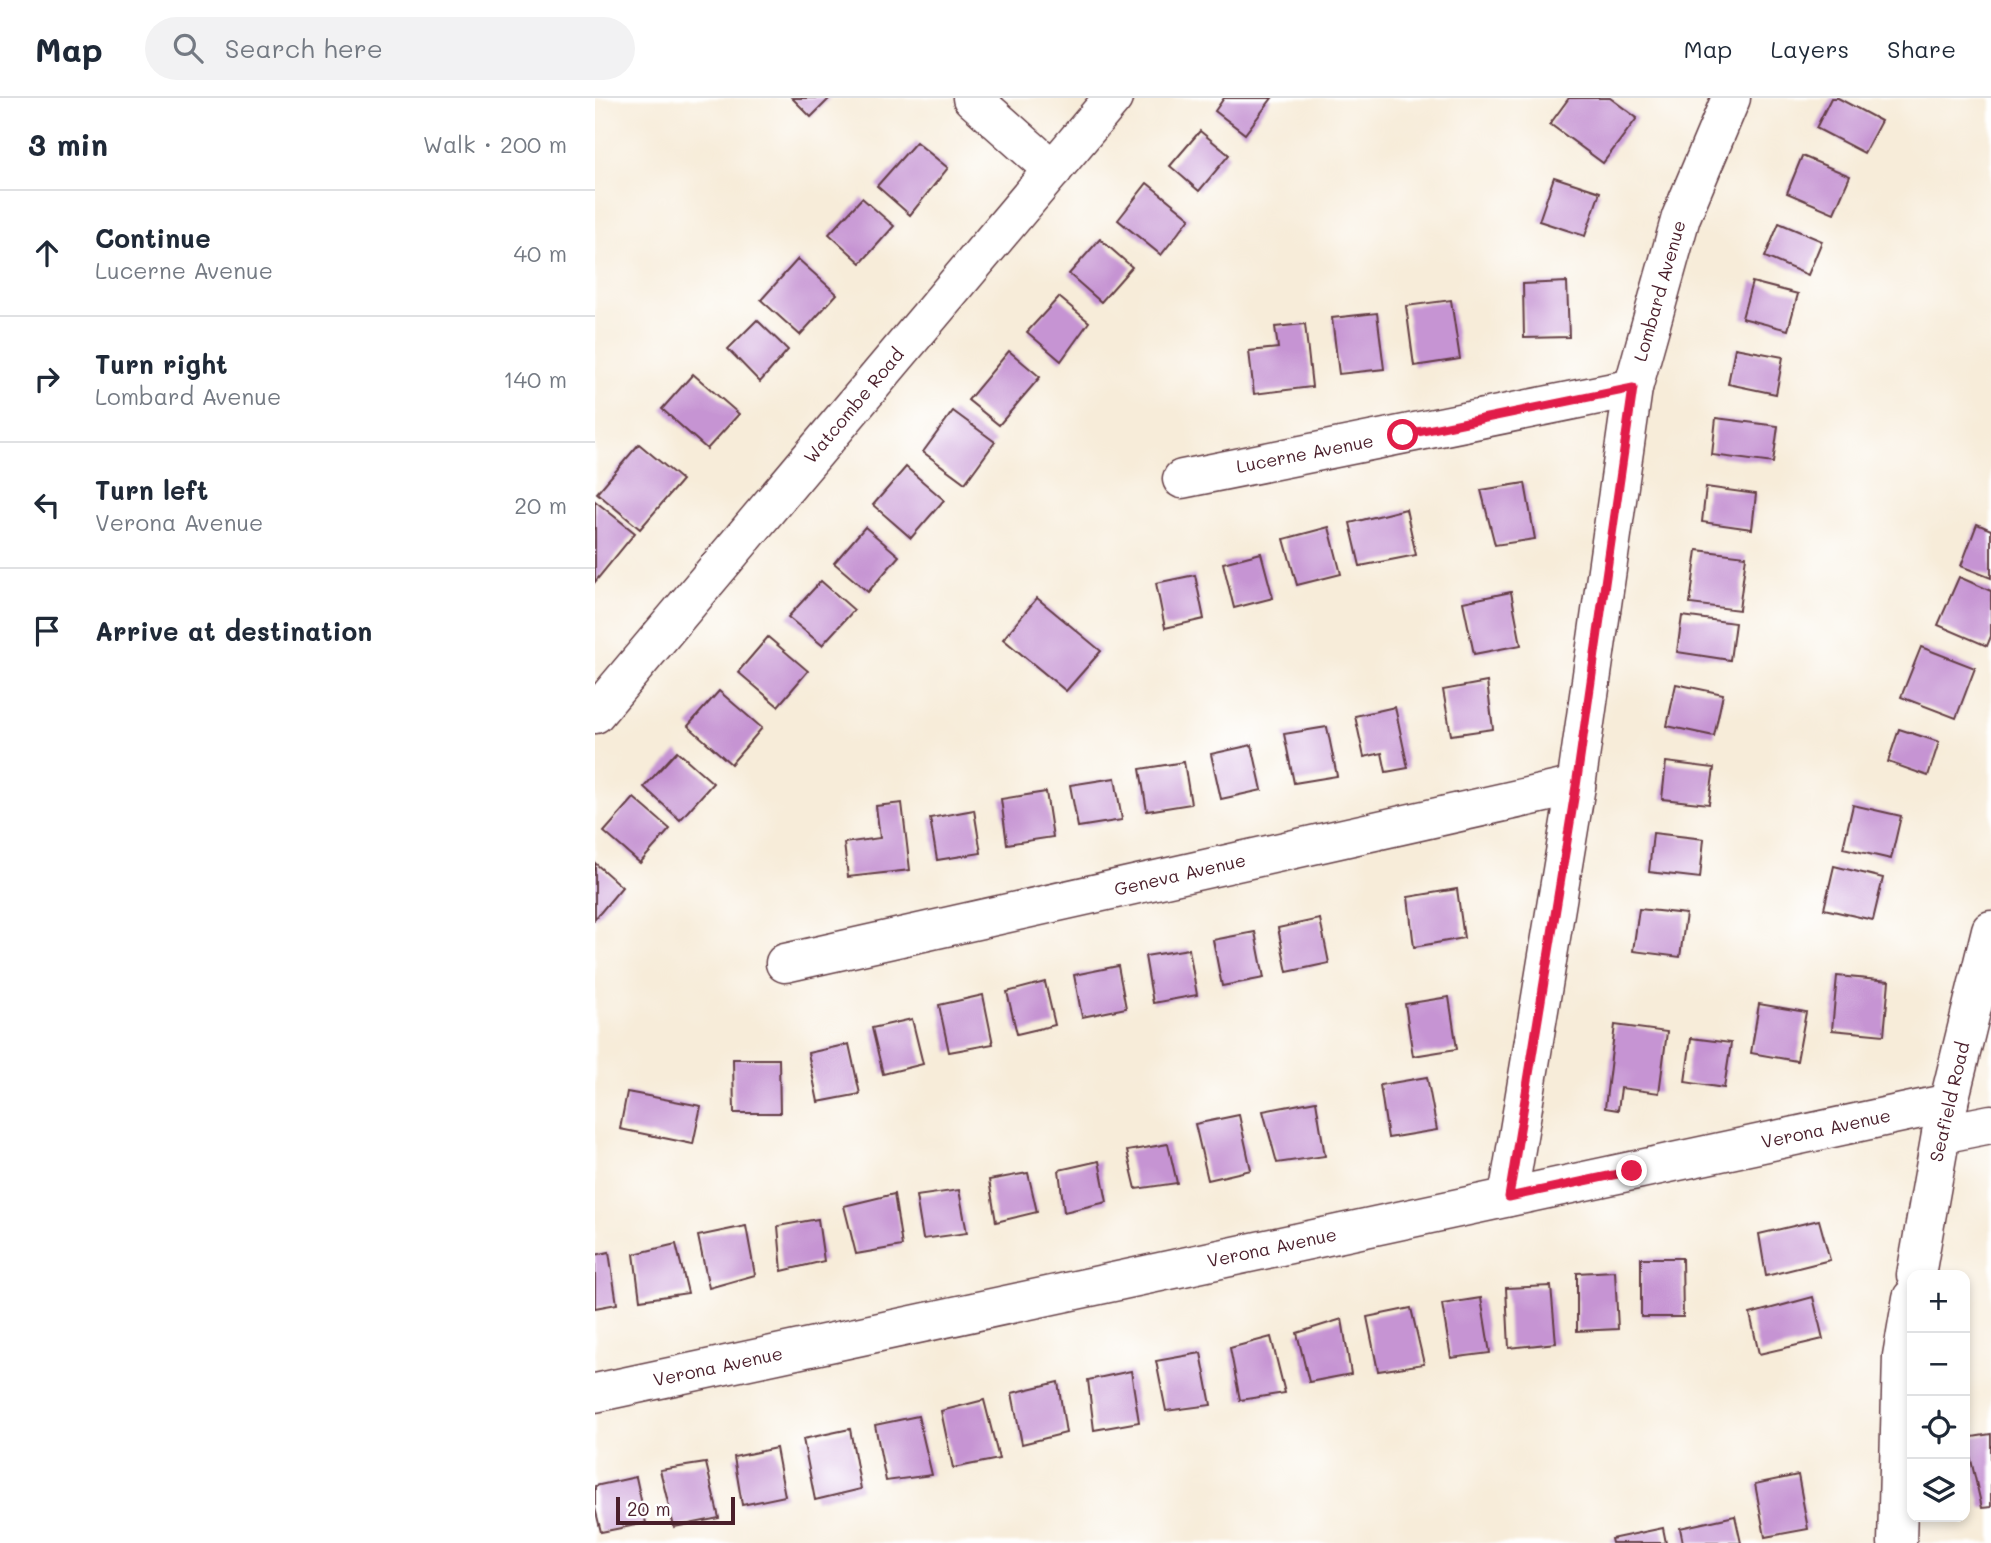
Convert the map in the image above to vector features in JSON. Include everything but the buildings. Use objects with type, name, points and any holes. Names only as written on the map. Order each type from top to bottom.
[{"type":"street","points":[[972,98],[1053,170]]},
{"type":"street","name":"Watcombe Road","points":[[595,714],[1113,98]]},
{"type":"street","name":"Lombard Avenue","points":[[1509,1197],[1576,786],[1633,388],[1681,217],[1731,98]]},
{"type":"street","name":"Lucerne Avenue","points":[[1182,479],[1633,388]]},
{"type":"street","name":"Geneva Avenue","points":[[785,963],[1576,786]]},
{"type":"street","name":"Seafield Road","points":[[1917,1270],[1945,1118],[1991,930]]},
{"type":"street","name":"Verona Avenue","points":[[595,1393],[1509,1197],[1945,1118],[1991,1124]]},
{"type":"street","points":[[1897,1543],[1902,1356],[1907,1327]]},
{"type":"route","points":[[1403,435],[1633,388],[1576,786],[1509,1197],[1632,1171]]}]
